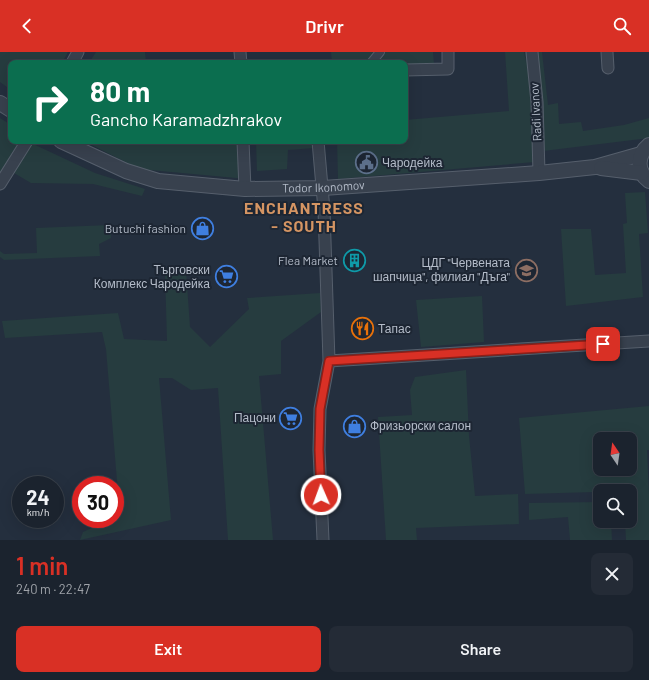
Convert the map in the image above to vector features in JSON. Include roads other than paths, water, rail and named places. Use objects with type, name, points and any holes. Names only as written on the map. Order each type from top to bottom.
[{"type":"street","points":[[373,60],[380,52]]},
{"type":"street","points":[[408,70],[448,69],[448,52]]},
{"type":"street","name":"Radi Ivanov","points":[[532,52],[537,102],[540,173]]},
{"type":"street","points":[[606,52],[608,68]]},
{"type":"street","points":[[0,184],[25,144]]},
{"type":"street","name":"Todor Ikonomov","points":[[68,144],[126,171],[158,181],[245,189],[323,188],[595,168]]},
{"type":"street","points":[[244,144],[245,189]]},
{"type":"street","points":[[318,144],[325,218],[329,361],[320,409],[319,450],[323,540]]},
{"type":"street","points":[[595,168],[645,150]]},
{"type":"street","points":[[645,150],[639,166],[645,177]]},
{"type":"street","points":[[595,168],[645,177]]},
{"type":"street","points":[[329,361],[649,341]]},
{"type":"place","name":"Чародейка","points":[[366,163]]},
{"type":"place","name":"Butuchi fashion","points":[[202,229]]},
{"type":"place","name":"Flea Market","points":[[354,261]]},
{"type":"place","name":"ЦДГ \"Червената шапчица\", филиал \"Дъга\"","points":[[526,270]]},
{"type":"place","name":"Търговски Комплекс Чародейка","points":[[226,277]]},
{"type":"place","name":"Тапас","points":[[362,329]]},
{"type":"place","name":"Пацони","points":[[291,418]]},
{"type":"place","name":"Фризьорски салон","points":[[354,426]]},
{"type":"district","name":"ENCHANTRESS - SOUTH","points":[[304,217]]}]
